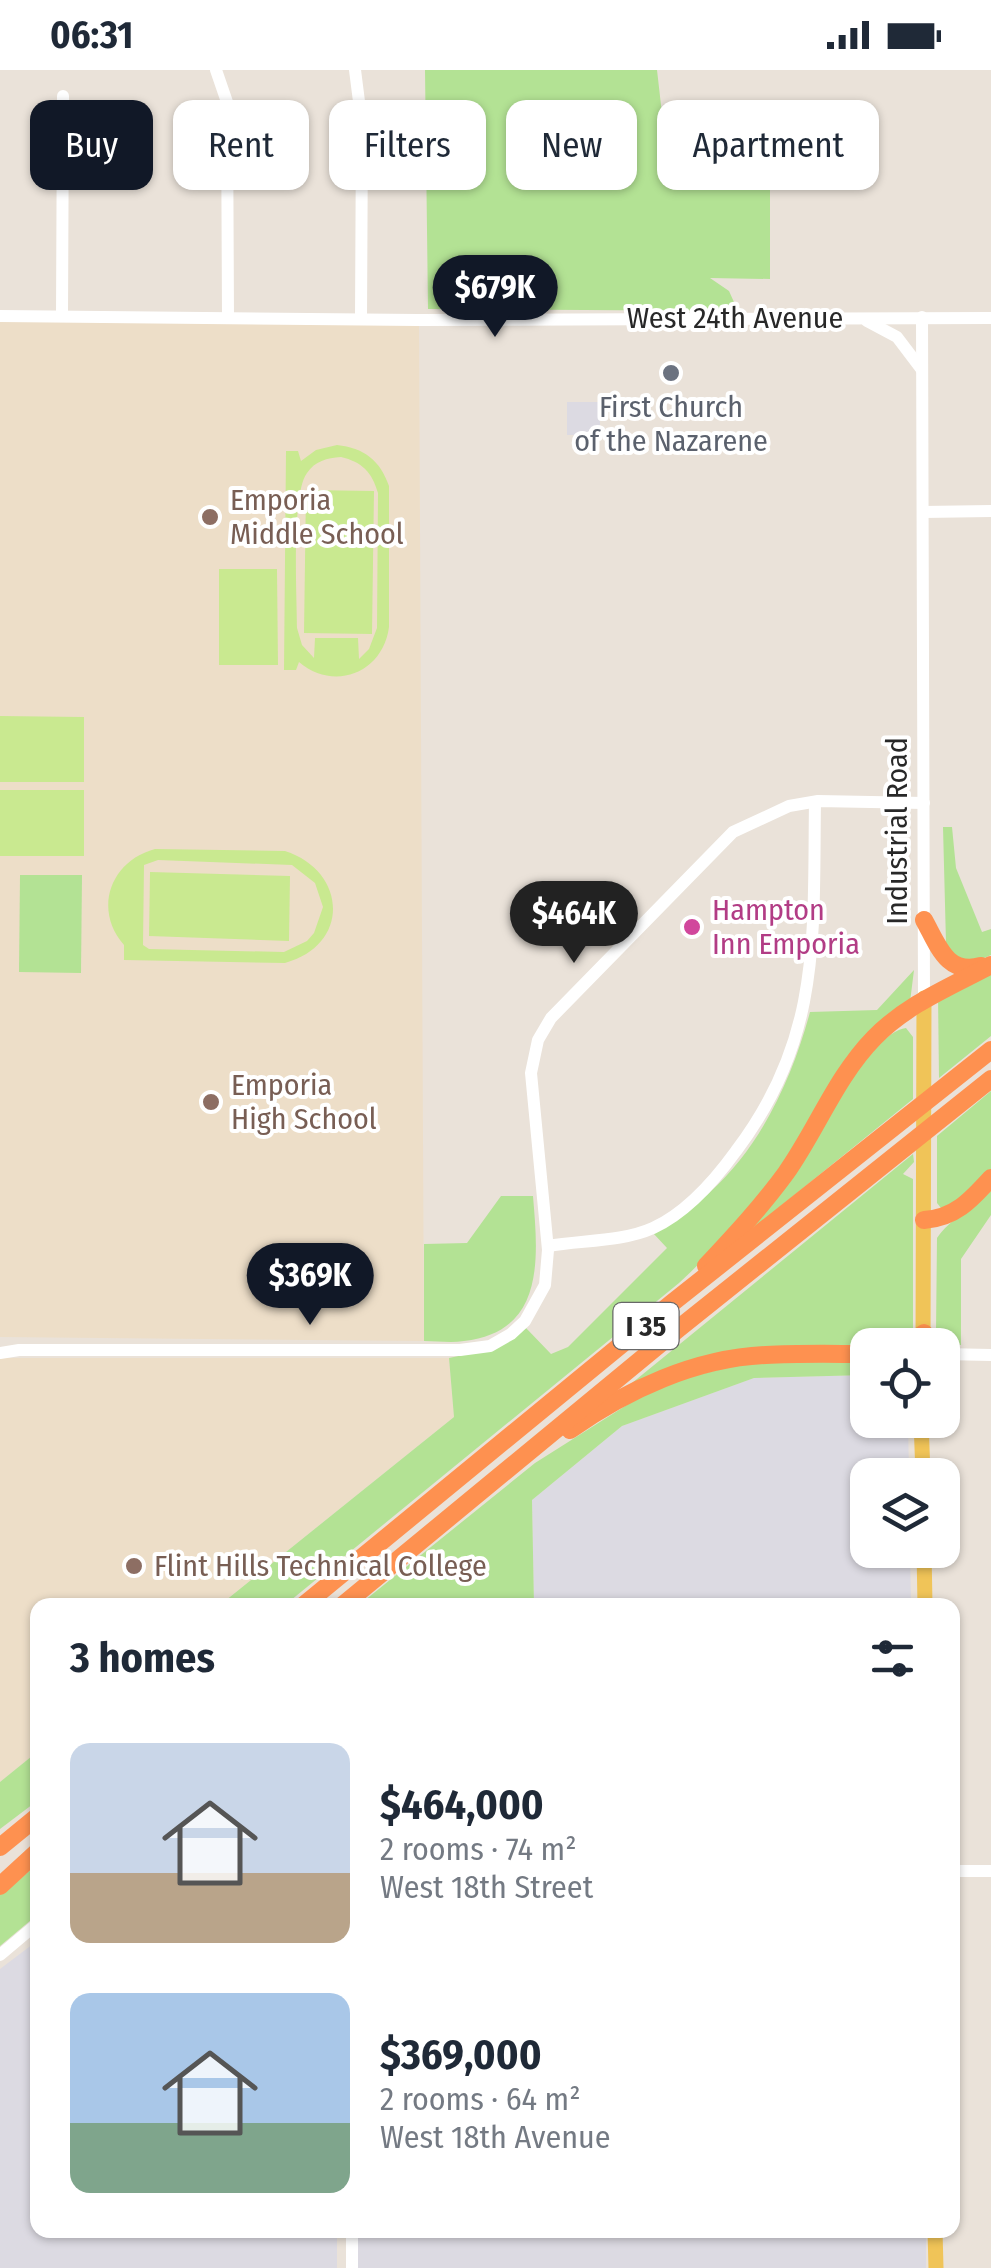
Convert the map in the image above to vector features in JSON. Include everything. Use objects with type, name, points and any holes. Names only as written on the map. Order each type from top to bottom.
[{"type":"highway","points":[[924,920],[948,962],[959,969],[991,964]]},
{"type":"highway","points":[[672,1304],[745,1226],[787,1172],[852,1062],[877,1035],[924,998],[991,964]]},
{"type":"highway","name":"I 35","points":[[313,1598],[991,1050]]},
{"type":"highway","name":"I 35","points":[[351,1598],[991,1078]]},
{"type":"highway","points":[[924,1220],[956,1212],[991,1178]]},
{"type":"highway","points":[[498,1476],[621,1399],[680,1373],[732,1358],[764,1354],[850,1354]]},
{"type":"highway","points":[[0,1837],[30,1820]]},
{"type":"highway","points":[[0,1847],[30,1822]]},
{"type":"highway","points":[[0,1876],[30,1855]]},
{"type":"highway","points":[[0,1886],[30,1857]]},
{"type":"main road","name":"Industrial Road","points":[[923,1328],[924,998]]},
{"type":"main road","points":[[924,1568],[924,1598]]},
{"type":"main road","points":[[935,2238],[936,2268]]},
{"type":"street","points":[[216,70],[227,102],[228,318]]},
{"type":"street","points":[[355,70],[362,125],[361,319]]},
{"type":"street","points":[[62,316],[63,96]]},
{"type":"street","name":"West 24th Avenue","points":[[0,316],[991,318]]},
{"type":"street","name":"Industrial Road","points":[[922,318],[924,998]]},
{"type":"street","points":[[860,319],[897,338],[922,371]]},
{"type":"street","points":[[923,512],[991,511]]},
{"type":"street","points":[[0,1349],[490,1346],[525,1321],[545,1284],[548,1246],[531,1073],[538,1040],[551,1018],[733,832],[789,806],[815,802],[924,803]]},
{"type":"street","points":[[548,1246],[656,1227],[675,1215],[724,1168],[762,1118],[793,1051],[811,976],[815,802]]},
{"type":"street","points":[[960,1354],[991,1354]]},
{"type":"street","points":[[960,1871],[991,1871]]},
{"type":"street","points":[[0,1954],[30,1930]]},
{"type":"street","points":[[352,2238],[352,2268]]},
{"type":"shaded area","name":"Emporia High School","points":[[0,320],[419,323],[424,1341],[0,1337]]},
{"type":"shaded area","points":[[567,402],[600,402],[600,435],[567,435]]},
{"type":"shaded area","name":"Flint Hills Technical College","points":[[0,1358],[449,1358],[454,1417],[229,1598],[30,1598],[30,1758],[0,1782]]},
{"type":"shaded area","points":[[850,1375],[850,1438],[908,1438],[909,1458],[850,1458],[850,1568],[910,1568],[911,1598],[534,1598],[532,1500],[622,1426],[754,1378]]},
{"type":"shaded area","points":[[30,1946],[30,2238],[337,2238],[337,2268],[0,2268],[0,1969]]},
{"type":"shaded area","points":[[355,2238],[926,2238],[926,2268],[354,2268]]},
{"type":"green space","points":[[425,70],[657,70],[660,100],[657,100],[657,190],[770,190],[770,279],[710,278],[729,291],[738,311],[428,309],[427,190],[486,190],[486,100],[425,100]]},
{"type":"green space","points":[[337,445],[363,452],[376,462],[389,486],[389,627],[385,643],[367,666],[341,676],[327,676],[299,662],[296,670],[284,670],[286,451],[298,451],[301,461],[316,450]],"holes":[[[348,459],[365,469],[378,493],[377,628],[369,649],[359,659],[358,638],[315,638],[314,658],[302,645],[297,628],[296,547],[302,484],[307,473],[322,461]]]},
{"type":"green space","points":[[306,490],[374,491],[372,634],[304,633]]},
{"type":"green space","points":[[219,569],[277,569],[278,665],[219,665]]},
{"type":"green space","points":[[0,716],[84,717],[84,782],[0,782]]},
{"type":"green space","points":[[0,790],[84,790],[84,856],[0,856]]},
{"type":"green space","points":[[943,827],[952,827],[956,868],[982,932],[991,929],[991,955],[975,962],[956,960],[946,943]]},
{"type":"green space","points":[[155,849],[285,851],[306,861],[330,890],[330,925],[322,941],[285,963],[124,960],[124,945],[109,917],[108,902],[117,875],[139,855]],"holes":[[[158,860],[292,865],[315,883],[323,907],[307,941],[284,952],[149,949],[143,945],[144,865]]]},
{"type":"green space","points":[[150,872],[290,876],[289,941],[149,936]]},
{"type":"green space","points":[[20,875],[82,875],[81,973],[19,972]]},
{"type":"green space","points":[[914,970],[910,1002],[772,1183],[679,1283],[294,1598],[229,1598],[454,1417],[449,1358],[492,1349],[526,1328],[551,1354],[568,1347],[667,1248],[653,1233],[710,1192],[745,1154],[784,1085],[810,1012],[877,1010]]},
{"type":"green space","points":[[991,970],[991,1036],[939,1078],[938,995]]},
{"type":"green space","points":[[906,1028],[913,1037],[913,1099],[755,1227],[752,1224],[781,1177],[846,1081],[889,1036]]},
{"type":"green space","points":[[991,1091],[991,1171],[972,1195],[941,1208],[937,1203],[937,1136]]},
{"type":"green space","points":[[913,1154],[914,1162],[903,1174],[913,1179],[913,1328],[850,1328],[850,1348],[632,1383]]},
{"type":"green space","points":[[991,1191],[991,1215],[961,1259],[961,1345],[960,1328],[936,1328],[937,1238]]},
{"type":"green space","points":[[501,1196],[533,1196],[535,1266],[523,1307],[510,1323],[491,1335],[459,1342],[424,1341],[424,1244],[467,1243]]},
{"type":"green space","points":[[850,1359],[850,1375],[754,1378],[622,1426],[532,1500],[534,1598],[368,1598],[535,1463],[641,1396],[686,1378],[749,1362]]},
{"type":"green space","points":[[30,1758],[30,1806],[0,1829],[0,1782]]},
{"type":"green space","points":[[30,1871],[30,1921],[0,1946],[0,1895]]},
{"type":"place","name":"First Church of the Nazarene","points":[[671,373]]},
{"type":"place","name":"Emporia Middle School","points":[[210,517]]},
{"type":"place","name":"Hampton Inn Emporia","points":[[692,927]]},
{"type":"place","name":"Emporia High School","points":[[211,1102]]},
{"type":"place","name":"Flint Hills Technical College","points":[[134,1566]]}]
